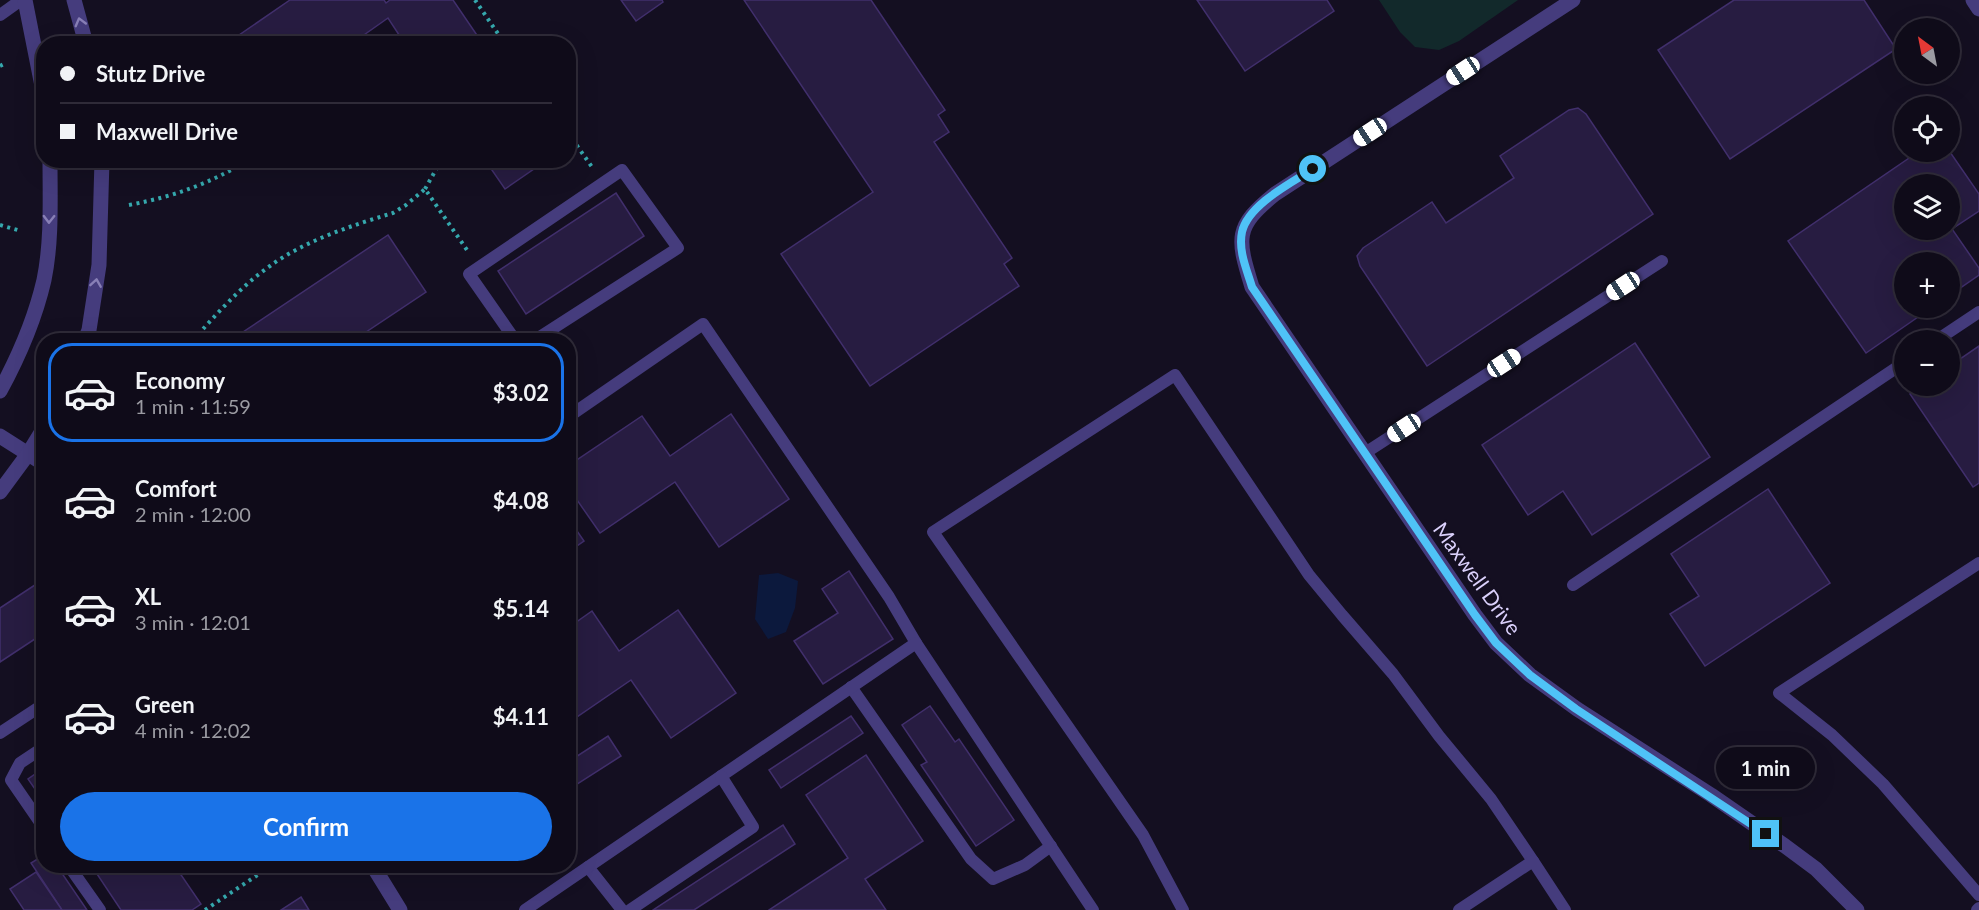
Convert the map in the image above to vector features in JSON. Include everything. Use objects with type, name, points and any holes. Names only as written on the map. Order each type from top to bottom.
[{"type":"street","points":[[23,0],[36,60]]},
{"type":"street","points":[[74,0],[84,36]]},
{"type":"street","name":"Maxwell Drive","points":[[1573,0],[1275,194],[1254,211],[1242,232],[1242,255],[1252,287],[1496,643],[1530,675],[1576,709],[1711,795],[1785,846],[1816,869],[1857,910]]},
{"type":"street","points":[[1973,0],[1979,9]]},
{"type":"street","points":[[0,391],[28,336],[44,279],[49,227],[50,168]]},
{"type":"street","points":[[88,333],[99,265],[102,168]]},
{"type":"street","points":[[0,436],[36,459]]},
{"type":"street","points":[[0,492],[36,441]]},
{"type":"street","points":[[377,873],[400,910]]},
{"type":"lane","points":[[0,15],[23,0]]},
{"type":"lane","points":[[510,333],[469,274],[622,170],[678,248],[546,333]]},
{"type":"lane","points":[[1365,453],[1662,261]]},
{"type":"lane","points":[[1952,330],[1979,312]]},
{"type":"lane","points":[[576,412],[704,324],[889,597],[916,643],[1094,910]]},
{"type":"lane","points":[[1573,585],[1894,369]]},
{"type":"lane","points":[[1183,910],[1143,835],[933,532],[1175,375],[1309,575],[1393,674],[1439,736],[1491,799],[1565,910]]},
{"type":"lane","points":[[1979,563],[1779,693],[1832,735],[1883,784],[1979,895]]},
{"type":"lane","points":[[525,910],[916,643]]},
{"type":"lane","points":[[851,687],[971,858],[993,879],[1025,865],[1051,846]]},
{"type":"lane","points":[[0,733],[36,709]]},
{"type":"lane","points":[[36,752],[20,763],[10,780],[36,817]]},
{"type":"lane","points":[[630,910],[753,827],[721,776]]},
{"type":"lane","points":[[1459,910],[1533,861]]},
{"type":"lane","points":[[588,867],[622,910]]},
{"type":"lane","points":[[74,873],[100,910]]},
{"type":"path","points":[[475,0],[500,36]]},
{"type":"path","points":[[0,66],[6,63]]},
{"type":"path","points":[[576,144],[603,183]]},
{"type":"path","points":[[129,205],[168,198],[221,177],[236,168]]},
{"type":"path","points":[[199,333],[228,301],[270,266],[304,245],[393,213],[425,189],[437,168]]},
{"type":"path","points":[[425,189],[479,267]]},
{"type":"path","points":[[0,225],[21,231]]},
{"type":"path","points":[[205,910],[260,873]]},
{"type":"green space","points":[[1379,0],[1518,0],[1459,41],[1439,50],[1415,47],[1400,32]]},
{"type":"water","points":[[778,573],[798,581],[795,608],[786,632],[768,639],[755,619],[759,575]]},
{"type":"building","points":[[290,0],[384,0],[386,3],[390,0],[453,0],[478,36],[400,36],[388,18],[362,36],[238,36]]},
{"type":"building","points":[[621,0],[662,0],[663,2],[636,21]]},
{"type":"building","points":[[744,0],[871,0],[945,110],[938,115],[949,132],[934,142],[1012,258],[1004,264],[1019,286],[870,386],[781,254],[873,192]]},
{"type":"building","points":[[1197,0],[1327,0],[1334,11],[1245,71]]},
{"type":"building","points":[[1734,0],[1864,0],[1894,46],[1894,50],[1730,159],[1658,50]]},
{"type":"building","points":[[1578,108],[1586,114],[1653,214],[1427,366],[1360,266],[1357,256],[1363,248],[1432,202],[1446,223],[1514,178],[1500,156],[1569,110]]},
{"type":"building","points":[[1903,162],[1957,162],[1979,194],[1979,211],[1960,224],[1960,174],[1894,174],[1894,240],[1960,240],[1979,268],[1979,275],[1960,288],[1960,252],[1894,252],[1894,318],[1917,318],[1899,330],[1894,330],[1894,334],[1866,353],[1788,241]]},
{"type":"building","points":[[491,168],[535,168],[505,189]]},
{"type":"building","points":[[616,193],[644,236],[526,314],[498,271]]},
{"type":"building","points":[[388,235],[426,292],[364,333],[241,333]]},
{"type":"building","points":[[1635,343],[1710,457],[1592,535],[1563,491],[1528,515],[1482,445]]},
{"type":"building","points":[[1979,346],[1979,483],[1973,487],[1911,396],[1960,396],[1960,359]]},
{"type":"building","points":[[731,414],[789,499],[719,547],[675,482],[600,533],[576,498],[576,461],[642,416],[670,456]]},
{"type":"building","points":[[1768,489],[1830,583],[1705,666],[1670,614],[1699,596],[1671,554]]},
{"type":"building","points":[[576,530],[584,541],[576,546]]},
{"type":"building","points":[[849,571],[893,639],[823,684],[794,641],[838,613],[822,589]]},
{"type":"building","points":[[36,584],[36,638],[0,662],[0,608]]},
{"type":"building","points":[[678,610],[736,693],[671,738],[631,680],[576,718],[576,622],[592,611],[619,651]]},
{"type":"building","points":[[930,706],[955,742],[959,739],[1014,820],[976,846],[921,765],[927,762],[902,725]]},
{"type":"building","points":[[851,716],[863,733],[781,788],[769,770]]},
{"type":"building","points":[[608,736],[621,756],[576,785],[576,757]]},
{"type":"building","points":[[866,755],[923,841],[865,879],[886,910],[769,910],[848,858],[806,795]]},
{"type":"building","points":[[36,774],[36,790],[28,779]]},
{"type":"building","points":[[783,825],[795,844],[694,910],[653,910]]},
{"type":"building","points":[[36,860],[36,871],[31,863]]},
{"type":"building","points":[[36,872],[62,910],[24,910],[10,889]]},
{"type":"building","points":[[38,873],[62,873],[87,910],[62,910]]},
{"type":"building","points":[[96,873],[180,873],[201,904],[192,910],[121,910]]},
{"type":"building","points":[[301,897],[309,910],[281,910]]},
{"type":"route","points":[[1313,169],[1254,211],[1242,232],[1242,255],[1252,287],[1450,579],[1496,643],[1530,675],[1576,709],[1711,795],[1766,834]]}]
